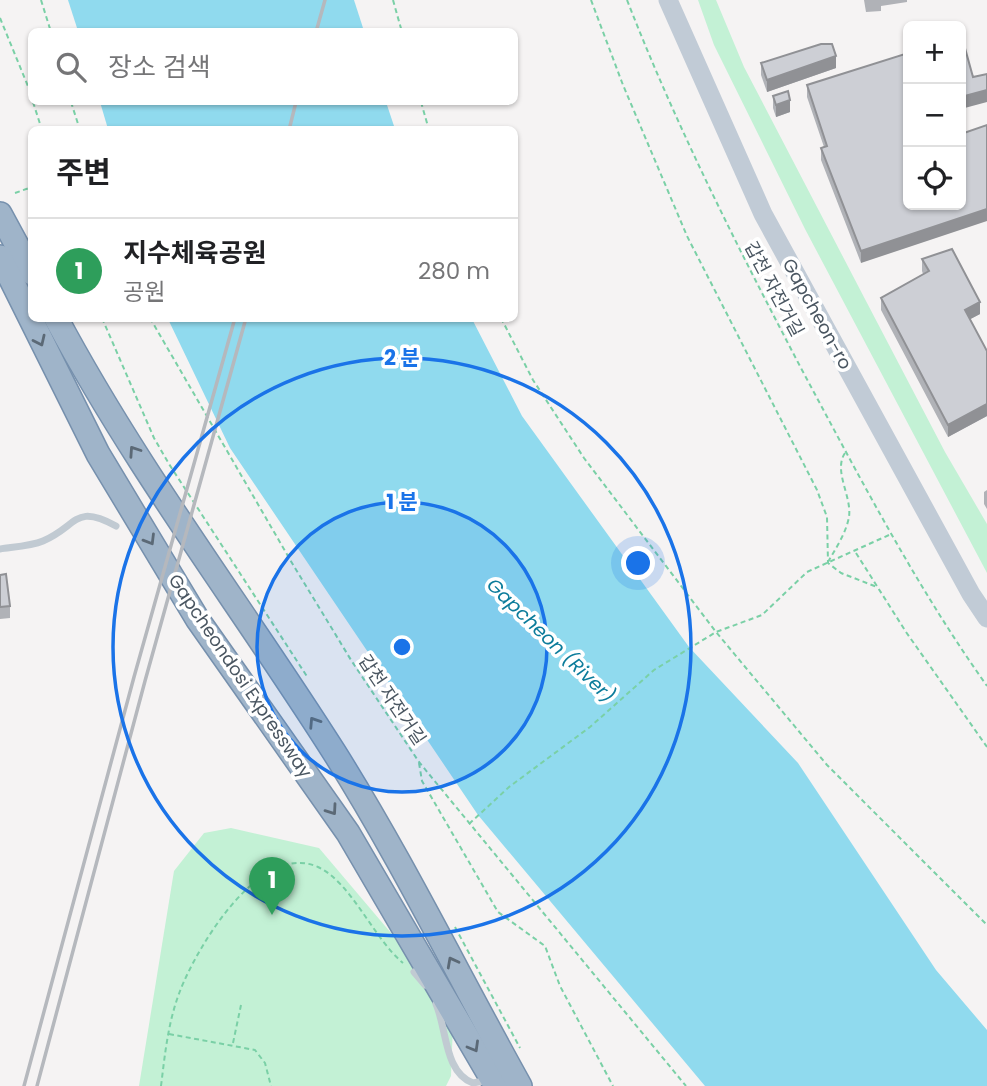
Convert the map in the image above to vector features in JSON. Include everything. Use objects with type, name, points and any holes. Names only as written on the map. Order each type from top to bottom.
[{"type":"highway","points":[[0,214],[28,266]]},
{"type":"highway","name":"Gapcheondosi Expressway","points":[[0,257],[28,313]]},
{"type":"highway","name":"Gapcheondosi Expressway","points":[[32,322],[104,465],[198,620],[356,845],[494,1083]]},
{"type":"highway","name":"Gapcheondosi Expressway","points":[[58,322],[126,441],[229,592],[375,817],[520,1086]]},
{"type":"main road","name":"Gapcheon-ro","points":[[668,0],[763,214],[971,594],[987,618]]},
{"type":"lane","points":[[0,549],[43,541],[83,516],[96,515],[116,526]]},
{"type":"lane","points":[[414,972],[425,984],[438,1008],[451,1059],[458,1073],[473,1083],[494,1083]]},
{"type":"path","points":[[41,0],[50,28]]},
{"type":"path","points":[[393,0],[401,28]]},
{"type":"path","points":[[591,0],[623,85],[687,236],[817,490],[827,517],[828,563]]},
{"type":"path","name":"갑천 자전거길","points":[[628,0],[681,132],[845,453],[890,535],[949,632],[987,686]]},
{"type":"path","points":[[0,18],[28,86]]},
{"type":"path","points":[[34,105],[41,126]]},
{"type":"path","points":[[72,105],[79,126]]},
{"type":"path","points":[[422,105],[428,126]]},
{"type":"path","points":[[15,193],[28,188]]},
{"type":"path","name":"갑천 자전거길","points":[[152,322],[311,596],[419,762],[422,781],[498,912],[545,946],[560,986],[613,1086]]},
{"type":"path","points":[[502,322],[533,380],[577,448],[716,632],[827,765],[987,925]]},
{"type":"path","points":[[828,563],[841,540],[849,516],[840,462],[845,453]]},
{"type":"path","points":[[469,824],[509,787],[590,727],[654,670],[716,632],[762,615],[807,572],[890,535]]},
{"type":"path","points":[[856,552],[987,747]]},
{"type":"path","points":[[828,563],[841,573],[877,587]]},
{"type":"path","points":[[419,762],[686,1086]]},
{"type":"path","points":[[161,1086],[168,1034],[180,991],[212,929],[253,884],[276,867],[291,862],[303,862],[329,873],[395,957],[414,972]]},
{"type":"path","points":[[233,1044],[241,1005]]},
{"type":"path","points":[[168,1034],[255,1050],[261,1056],[271,1086]]},
{"type":"green space","points":[[698,0],[716,0],[744,67],[945,452],[987,524],[987,573],[805,229],[714,45]]},
{"type":"green space","points":[[231,828],[319,848],[413,959],[453,1024],[451,1076],[446,1086],[139,1086],[174,871],[204,833]]},
{"type":"water","points":[[68,0],[354,0],[363,28],[77,28]]},
{"type":"water","points":[[101,105],[387,105],[394,126],[107,126]]},
{"type":"water","name":"Gapcheon (River)","points":[[169,322],[474,322],[522,416],[689,647],[798,763],[936,970],[987,1030],[987,1086],[705,1086],[478,815],[230,448]]},
{"type":"building","points":[[821,44],[832,44],[836,56],[767,80],[761,63]]},
{"type":"building","points":[[966,52],[973,77],[987,74],[987,90],[966,96]]},
{"type":"building","points":[[903,55],[903,210],[966,210],[966,132],[987,125],[987,209],[861,251],[821,148],[827,146],[807,85]]},
{"type":"building","points":[[788,91],[790,100],[776,105],[773,96]]},
{"type":"building","points":[[952,249],[980,302],[965,310],[987,351],[987,404],[948,425],[881,298],[929,271],[922,259]]},
{"type":"building","points":[[6,574],[10,606],[0,607],[0,575]]},
{"type":"railway","points":[[317,28],[325,0]]},
{"type":"railway","points":[[290,126],[295,105]]},
{"type":"railway","points":[[24,1086],[134,677],[234,322]]},
{"type":"railway","points":[[37,1086],[145,681],[245,322]]},
{"type":"place","name":"지수체육공원","points":[[272,915]]}]
